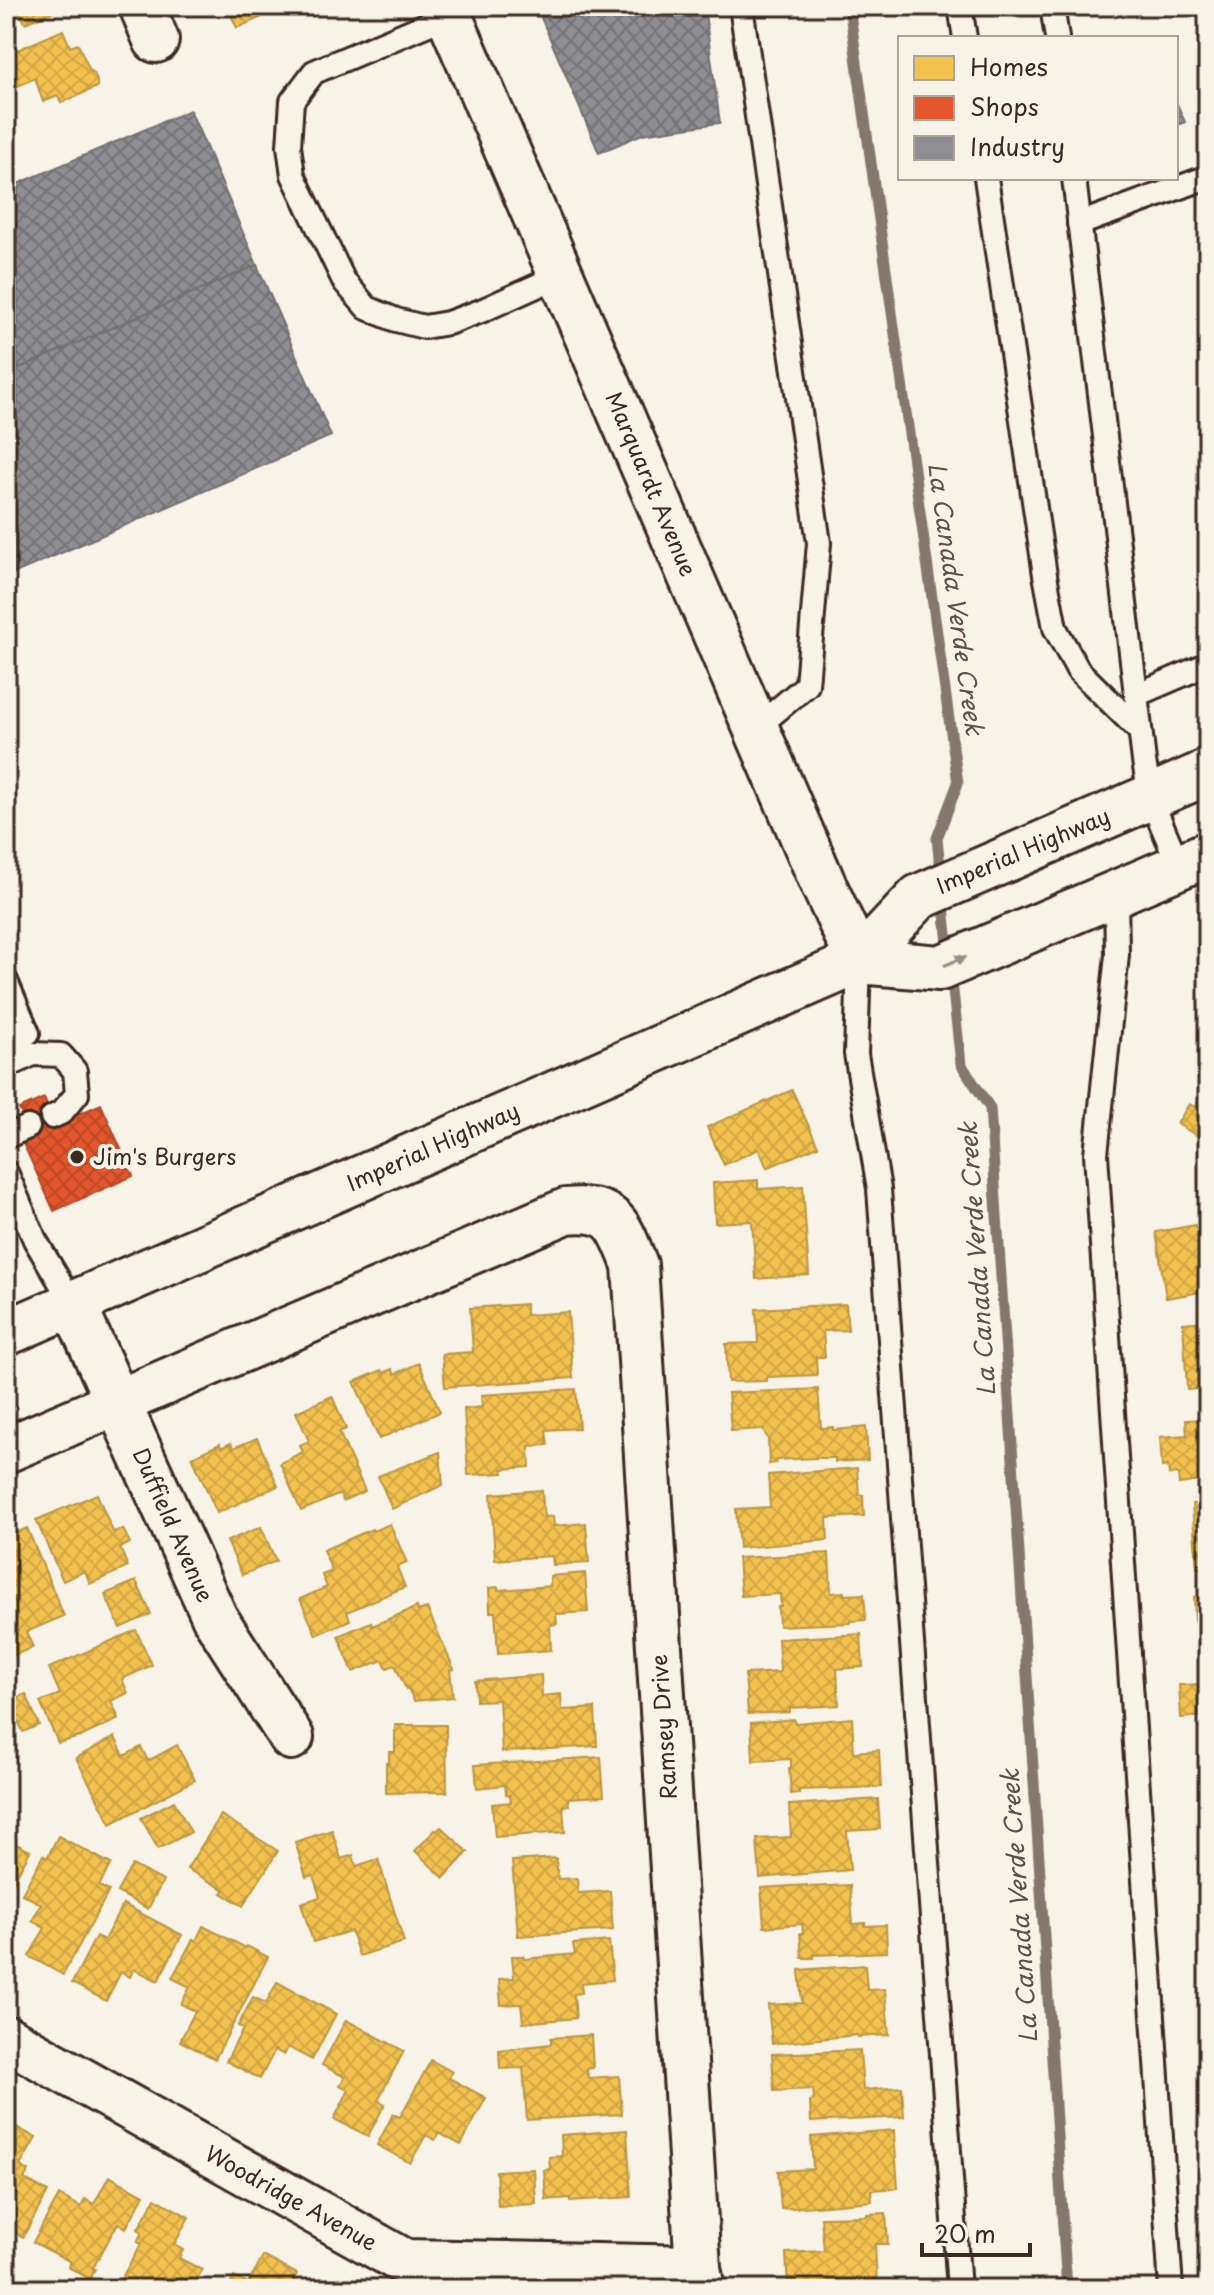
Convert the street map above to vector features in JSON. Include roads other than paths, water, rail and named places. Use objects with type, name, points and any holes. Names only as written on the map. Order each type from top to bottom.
[{"type":"street","name":"Marquardt Avenue","points":[[447,10],[824,886],[871,955]]},
{"type":"street","name":"Imperial Highway","points":[[6,1333],[871,955],[919,897],[1208,772]]},
{"type":"street","name":"Imperial Highway","points":[[871,955],[940,968],[1194,860]]},
{"type":"street","name":"Ramsey Drive","points":[[117,1403],[566,1211],[587,1208],[603,1213],[613,1219],[622,1232],[635,1265],[700,2278]]},
{"type":"street","name":"Duffield Avenue","points":[[73,1304],[215,1618],[291,1737]]},
{"type":"street","points":[[6,1450],[117,1403]]},
{"type":"street","name":"Woodridge Avenue","points":[[6,2038],[405,2262],[700,2278]]},
{"type":"lane","points":[[741,6],[819,543],[807,685],[756,728]]},
{"type":"lane","points":[[960,6],[965,36]]},
{"type":"lane","points":[[1052,6],[1057,36]]},
{"type":"lane","points":[[447,10],[314,72],[292,101],[289,146],[293,175],[344,281],[367,308],[396,320],[424,327],[448,323],[561,275]]},
{"type":"lane","points":[[1079,224],[1208,177]]},
{"type":"lane","points":[[986,180],[1055,628],[1078,670],[1140,731]]},
{"type":"lane","points":[[1074,180],[1150,797],[1194,860]]},
{"type":"lane","points":[[1136,695],[1208,664]]},
{"type":"lane","points":[[1116,893],[1117,955],[1096,1154],[1171,2289]]},
{"type":"lane","points":[[871,955],[856,1054],[879,1189],[959,2289]]},
{"type":"lane","points":[[6,981],[28,1033],[6,1046]]},
{"type":"lane","points":[[6,1067],[33,1054],[61,1055],[75,1071],[77,1094],[61,1113],[52,1117]]},
{"type":"lane","points":[[6,1137],[28,1127]]},
{"type":"lane","points":[[6,1172],[35,1240],[73,1304]]},
{"type":"waterway","name":"La Canada Verde Creek","points":[[849,6],[958,783],[937,838],[941,877]]},
{"type":"waterway","name":"La Canada Verde Creek","points":[[943,898],[949,952]]},
{"type":"waterway","name":"La Canada Verde Creek","points":[[951,973],[961,1064],[990,1108],[1067,2289]]},
{"type":"place","name":"Jim's Burgers","points":[[77,1157]]}]
